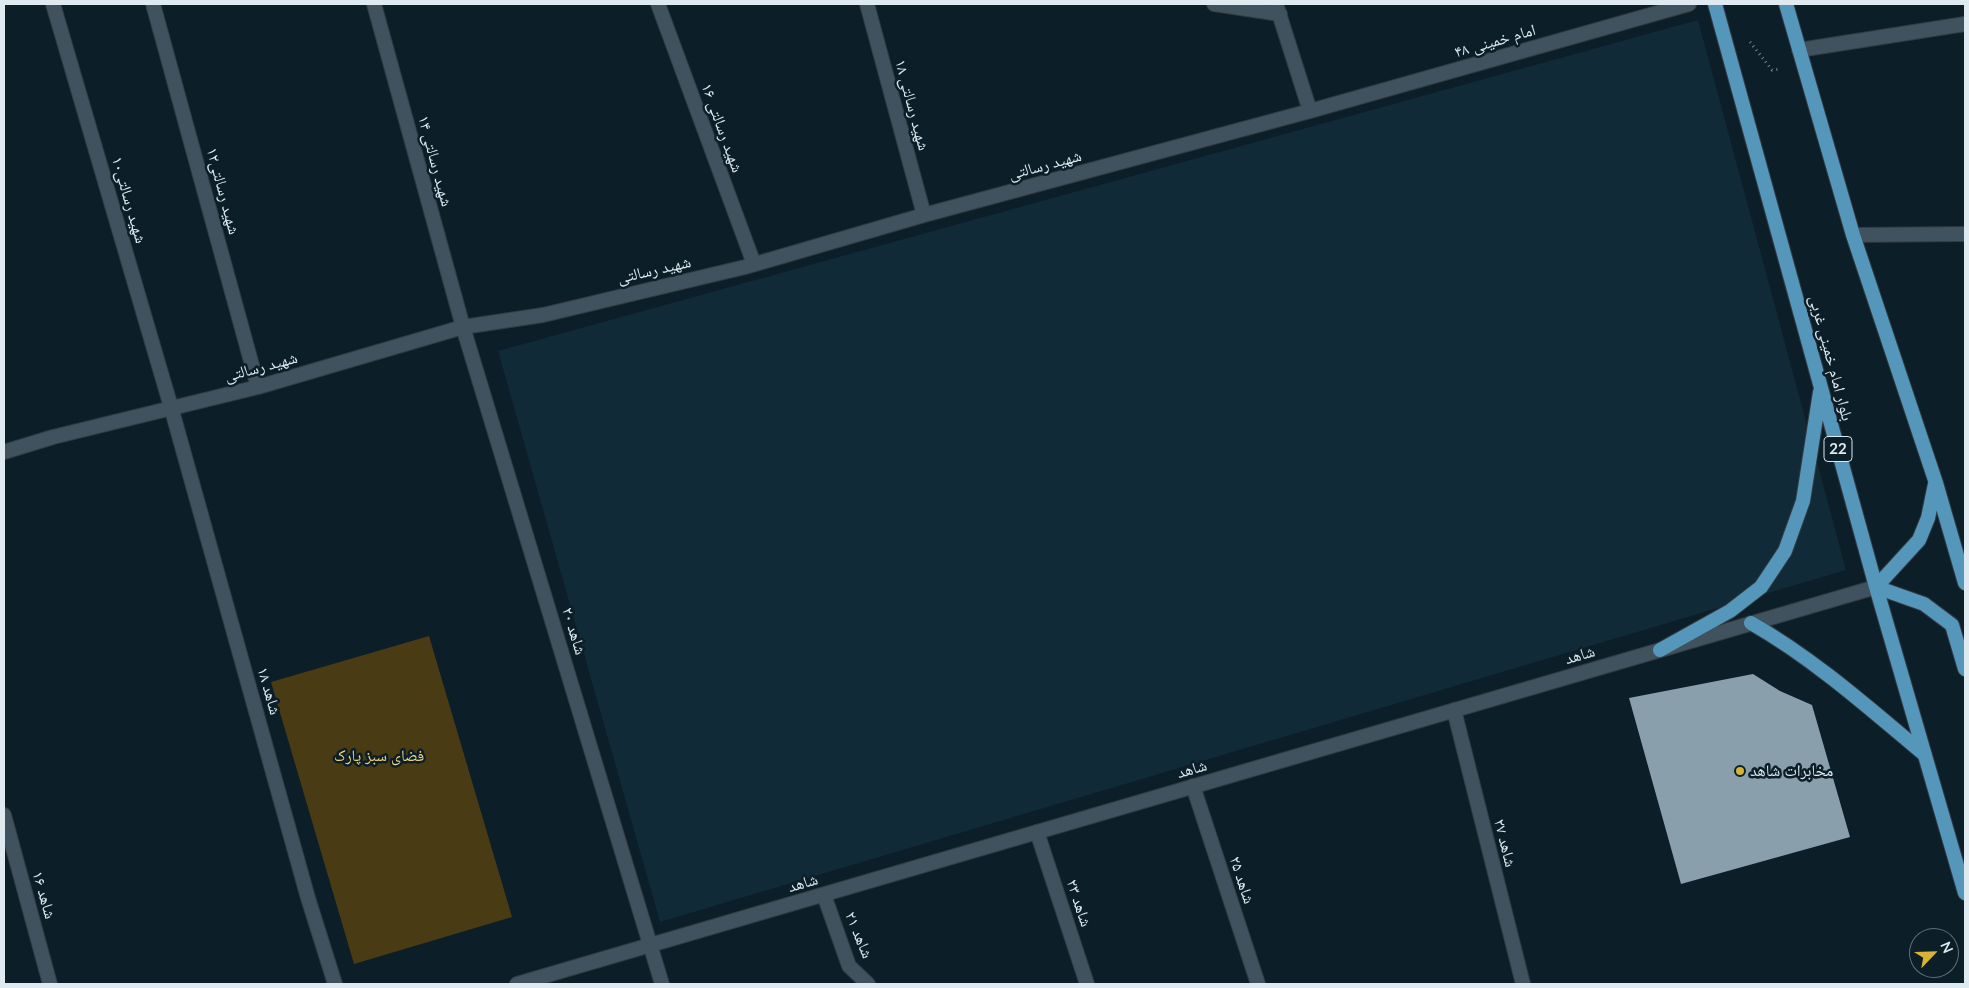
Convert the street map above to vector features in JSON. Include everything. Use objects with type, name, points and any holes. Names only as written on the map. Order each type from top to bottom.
[{"type":"main road","name":"بلوار امام خمینی غربی","points":[[1715,4],[1876,587],[1965,893]]},
{"type":"main road","points":[[1786,4],[1853,235],[1936,482],[1965,583]]},
{"type":"main road","points":[[1660,650],[1730,611],[1761,587],[1785,551],[1803,501],[1820,386]]},
{"type":"main road","points":[[1936,482],[1928,518],[1919,540],[1876,587],[1924,604],[1952,625],[1965,669]]},
{"type":"main road","points":[[1751,623],[1780,640],[1849,691],[1925,755]]},
{"type":"street","name":"شهید رسالتی۱۰","points":[[53,4],[171,407]]},
{"type":"street","name":"شهید رسالتی۱۲","points":[[154,4],[258,387]]},
{"type":"street","name":"شهید رسالتی ۱۴","points":[[374,4],[463,327]]},
{"type":"street","name":"شهید رسالتی ۱۶","points":[[658,4],[754,264]]},
{"type":"street","name":"شهید رسالتی ۱۸","points":[[867,4],[924,216]]},
{"type":"street","points":[[1214,4],[1278,9],[1310,111]]},
{"type":"street","name":"امام خمینی ۴۸","points":[[1310,111],[1689,4]]},
{"type":"street","points":[[1799,50],[1965,24]]},
{"type":"street","name":"شهید رسالتی","points":[[4,452],[52,437],[258,387],[463,327],[543,315],[754,264],[1310,111]]},
{"type":"street","points":[[1853,235],[1965,234]]},
{"type":"street","name":"شاهد ۲۰","points":[[463,327],[662,984]]},
{"type":"street","name":"شاهد ۱۸","points":[[171,407],[308,898],[335,984]]},
{"type":"street","name":"شاهد","points":[[517,984],[1876,587]]},
{"type":"street","name":"شاهد ۲۷","points":[[1454,710],[1523,984]]},
{"type":"street","name":"شاهد ۲۵","points":[[1193,786],[1258,984]]},
{"type":"street","name":"شاهد ۱۶","points":[[4,815],[50,984]]},
{"type":"street","name":"شاهد ۲۳","points":[[1037,832],[1087,984]]},
{"type":"street","name":"شاهد ۲۱","points":[[824,895],[849,966],[868,984]]},
{"type":"path","points":[[1726,45],[1748,40],[1772,70],[1804,66]]},
{"type":"shaded area","points":[[1698,20],[1846,570],[660,922],[498,351]]},
{"type":"green space","name":"فضای سبز پارک","points":[[429,636],[512,917],[354,964],[271,682]]},
{"type":"building","name":"مخابرات شاهد","points":[[1753,674],[1780,691],[1812,705],[1850,837],[1681,884],[1629,698]]},
{"type":"place","name":"مخابرات شاهد","points":[[1740,771]]}]
